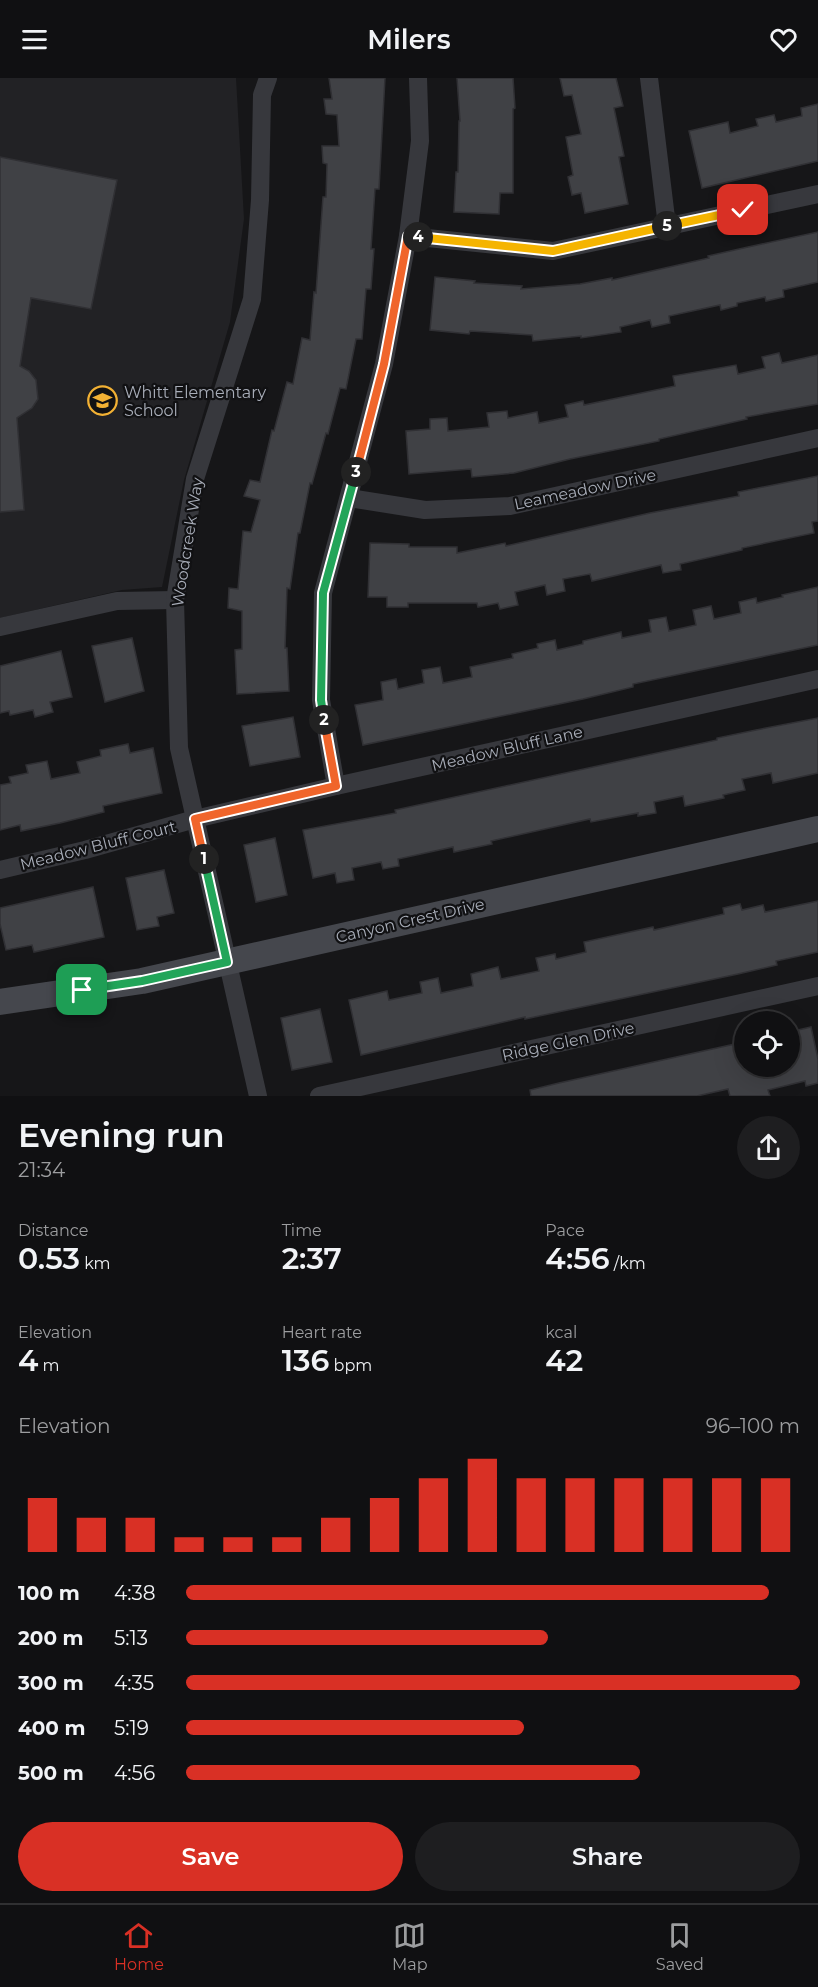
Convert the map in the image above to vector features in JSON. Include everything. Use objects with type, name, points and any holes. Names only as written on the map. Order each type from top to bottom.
[{"type":"street","points":[[251,78],[262,96]]},
{"type":"street","name":"Woodcreek Way","points":[[258,1096],[179,748],[175,600],[195,479],[252,299],[260,200],[262,96],[268,78]]},
{"type":"street","points":[[336,786],[321,700],[323,593],[384,364],[408,236],[420,141],[418,78]]},
{"type":"street","points":[[649,78],[667,226]]},
{"type":"street","points":[[408,236],[553,251],[818,194]]},
{"type":"street","name":"Leameadow Drive","points":[[349,498],[425,510],[510,506],[818,438]]},
{"type":"street","points":[[0,627],[117,601],[175,600]]},
{"type":"street","name":"Meadow Bluff Lane","points":[[195,819],[818,679]]},
{"type":"street","name":"Meadow Bluff Court","points":[[0,870],[84,850],[195,819]]},
{"type":"street","name":"Canyon Crest Drive","points":[[0,1002],[142,981],[818,829]]},
{"type":"street","name":"Ridge Glen Drive","points":[[319,1096],[818,986]]},
{"type":"shaded area","name":"Whitt Elementary School","points":[[0,78],[236,78],[244,219],[230,322],[184,480],[162,587],[122,590],[0,618]]},
{"type":"building","points":[[329,78],[385,78],[379,189],[375,189],[371,249],[374,249],[371,289],[366,289],[362,339],[356,339],[346,389],[340,388],[328,434],[326,433],[312,484],[310,483],[300,533],[298,533],[290,589],[287,588],[285,648],[287,648],[289,691],[237,694],[235,650],[242,649],[242,611],[228,608],[229,588],[238,589],[243,531],[251,532],[260,500],[244,496],[250,480],[260,482],[272,430],[274,431],[287,382],[293,384],[302,338],[310,340],[323,197],[326,197],[327,164],[323,163],[322,146],[339,146],[337,115],[326,114],[324,99],[332,99]]},
{"type":"building","points":[[457,78],[513,78],[515,108],[513,109],[513,193],[500,193],[499,214],[454,212],[460,121]]},
{"type":"building","points":[[560,78],[616,78],[623,106],[614,108],[624,156],[619,157],[628,204],[585,213],[581,193],[572,195],[568,177],[573,175],[566,137],[581,134],[572,95],[564,96]]},
{"type":"building","points":[[818,104],[818,161],[702,188],[689,131],[728,122],[730,133],[758,126],[756,119],[774,115],[776,122],[802,116],[801,108]]},
{"type":"building","points":[[0,157],[117,180],[91,309],[31,298],[20,366],[29,371],[36,380],[38,399],[32,408],[17,418],[24,510],[0,512]]},
{"type":"building","points":[[818,232],[818,282],[783,290],[784,297],[766,301],[765,297],[737,303],[737,306],[721,310],[720,305],[669,316],[670,323],[652,327],[650,320],[620,327],[621,332],[581,338],[581,336],[533,341],[532,335],[470,331],[469,334],[430,330],[435,277],[475,281],[474,283],[522,286],[521,289],[580,284],[612,278],[612,280]]},
{"type":"building","points":[[779,353],[782,363],[818,355],[818,404],[746,417],[747,419],[659,439],[659,441],[514,473],[472,477],[471,469],[409,474],[406,431],[430,429],[430,419],[447,418],[448,431],[489,427],[487,413],[507,411],[508,418],[537,412],[539,423],[568,417],[565,405],[583,401],[584,405],[675,386],[673,376],[736,365],[738,374],[765,368],[762,357]]},
{"type":"building","points":[[818,476],[818,521],[812,522],[814,533],[680,564],[681,570],[663,573],[661,565],[592,581],[590,574],[563,579],[565,591],[547,595],[545,585],[515,592],[518,605],[500,609],[498,603],[478,607],[477,603],[408,603],[408,607],[387,607],[387,597],[368,597],[370,543],[409,544],[409,547],[457,547],[457,553],[505,543],[506,546],[650,513],[739,496],[738,492]]},
{"type":"building","points":[[818,587],[818,645],[633,684],[633,687],[583,699],[363,745],[355,705],[383,700],[381,682],[396,679],[398,689],[424,683],[422,670],[440,667],[443,683],[472,677],[470,667],[513,658],[512,654],[538,648],[537,644],[555,640],[557,650],[621,632],[622,638],[651,632],[649,620],[666,617],[669,631],[696,625],[693,610],[711,606],[714,619],[741,613],[739,602],[756,598],[757,603]]},
{"type":"building","points":[[132,638],[144,691],[105,702],[92,646]]},
{"type":"building","points":[[61,651],[72,697],[50,702],[53,712],[35,717],[33,710],[10,715],[9,711],[0,713],[0,666]]},
{"type":"building","points":[[293,717],[300,757],[250,766],[242,726]]},
{"type":"building","points":[[818,718],[818,773],[773,783],[771,773],[742,779],[745,790],[723,795],[724,798],[685,806],[683,796],[654,802],[656,813],[638,816],[638,813],[591,822],[590,819],[491,841],[492,844],[454,852],[453,847],[398,859],[399,866],[383,869],[381,862],[352,868],[354,880],[337,883],[335,873],[313,878],[303,830],[396,813],[395,810],[717,740],[717,738]]},
{"type":"building","points":[[128,744],[130,753],[153,748],[162,793],[103,806],[104,812],[60,823],[21,831],[20,825],[0,830],[0,785],[11,783],[9,777],[28,773],[26,765],[47,761],[51,779],[80,773],[77,762],[101,756],[100,750]]},
{"type":"building","points":[[275,838],[287,895],[256,902],[244,845]]},
{"type":"building","points":[[164,870],[174,913],[157,917],[159,926],[137,930],[126,878]]},
{"type":"building","points":[[93,887],[104,937],[34,952],[32,945],[6,950],[0,924],[0,908]]},
{"type":"building","points":[[818,901],[818,952],[776,961],[777,965],[738,974],[525,1019],[525,1017],[361,1055],[349,1000],[387,991],[389,1000],[422,993],[420,982],[438,978],[441,993],[473,986],[471,974],[498,967],[501,979],[539,971],[536,958],[555,954],[556,959],[586,952],[584,942],[653,927],[654,930],[724,914],[723,908],[740,904],[742,910],[763,905],[765,912]]},
{"type":"building","points":[[320,1009],[332,1062],[292,1070],[281,1018]]},
{"type":"building","points":[[811,1027],[818,1059],[818,1083],[806,1086],[805,1081],[768,1090],[770,1096],[730,1096],[728,1089],[697,1096],[531,1096],[530,1090],[734,1044],[734,1077],[800,1077],[800,1030]]},
{"type":"place","name":"Whitt Elementary School","points":[[103,401]]},
{"type":"route","points":[[82,990],[142,981],[227,962],[195,819],[336,786],[321,700],[323,593],[384,364],[408,236],[553,251],[743,210]]}]
